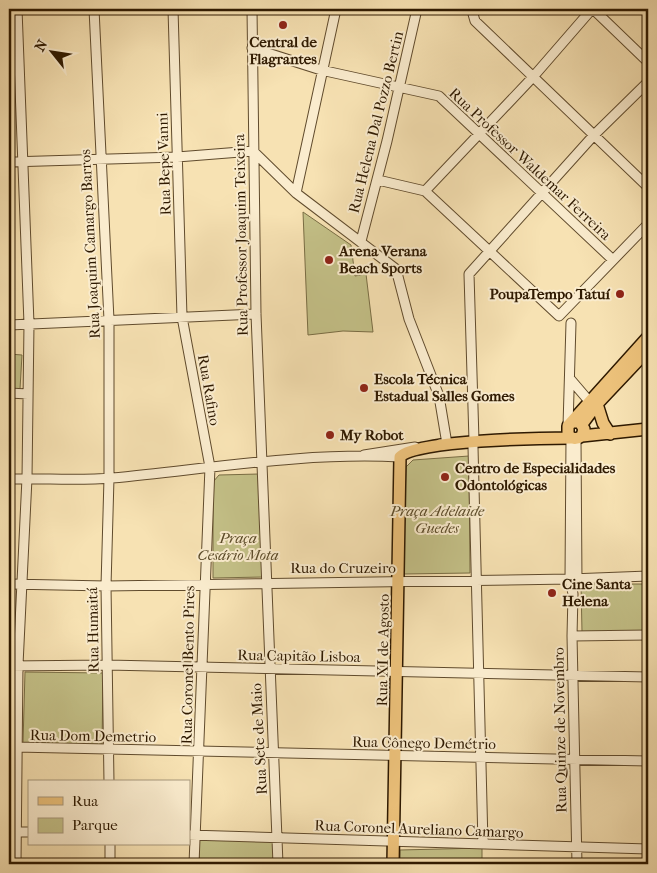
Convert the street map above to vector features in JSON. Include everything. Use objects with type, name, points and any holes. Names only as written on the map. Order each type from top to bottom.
[{"type":"main road","points":[[575,430],[593,403],[648,337]]},
{"type":"main road","points":[[593,403],[648,350]]},
{"type":"main road","points":[[593,403],[610,434]]},
{"type":"main road","points":[[400,457],[474,444],[546,439],[575,430],[610,434],[648,429]]},
{"type":"main road","points":[[400,457],[406,452],[447,444],[474,444]]},
{"type":"main road","name":"Rua XI de Agosto","points":[[393,864],[400,457]]},
{"type":"street","points":[[16,864],[12,832],[16,747],[13,665],[24,584],[29,324],[17,9]]},
{"type":"street","name":"Rua Joaquim Camargo Barros","points":[[94,9],[109,320],[109,478]]},
{"type":"street","name":"Rua Bepe Vanni","points":[[173,9],[182,318]]},
{"type":"street","name":"Rua Professor Joaquim Teixeira","points":[[252,9],[256,314],[268,582]]},
{"type":"street","points":[[296,193],[336,9]]},
{"type":"street","name":"Rua Helena Dal Pozzo Bertin","points":[[361,241],[378,180],[417,9]]},
{"type":"street","points":[[476,9],[474,14],[475,21],[648,187]]},
{"type":"street","points":[[425,191],[533,77],[593,9],[648,62]]},
{"type":"street","name":"Rua Professor Waldemar Ferreira","points":[[252,48],[322,70],[439,96],[480,132],[613,260]]},
{"type":"street","points":[[483,844],[469,274],[594,135],[648,82]]},
{"type":"street","points":[[9,162],[177,157],[253,151],[296,193],[396,269],[409,319],[440,396],[447,444],[364,455],[263,461],[109,478],[9,478]]},
{"type":"street","points":[[378,180],[425,191],[559,316],[648,224]]},
{"type":"street","points":[[9,325],[256,314]]},
{"type":"street","name":"Rua Rafino","points":[[182,318],[210,467]]},
{"type":"street","name":"Rua Quinze de Novembro","points":[[571,323],[570,380],[575,430],[572,636],[577,864]]},
{"type":"street","points":[[570,380],[593,403]]},
{"type":"street","points":[[9,394],[28,394]]},
{"type":"street","points":[[364,455],[400,457]]},
{"type":"street","name":"Rua Coronel Bento Pires","points":[[194,864],[192,836],[200,752],[203,584],[210,467]]},
{"type":"street","name":"Rua Humaitá","points":[[109,478],[106,586],[109,780]]},
{"type":"street","name":"Rua do Cruzeiro","points":[[9,584],[106,586],[268,582],[476,581],[648,576]]},
{"type":"street","name":"Rua Sete de Maio","points":[[268,582],[278,864]]},
{"type":"street","points":[[572,636],[648,635]]},
{"type":"street","name":"Rua Capitão Lisboa","points":[[13,665],[108,665],[648,677]]},
{"type":"street","name":"Rua Dom Demetrio","points":[[16,747],[200,752]]},
{"type":"street","name":"Rua Cônego Demétrio","points":[[200,752],[648,761]]},
{"type":"street","points":[[12,832],[28,832]]},
{"type":"street","name":"Rua Coronel Aureliano Camargo","points":[[192,836],[648,849]]},
{"type":"street","points":[[110,846],[110,864]]},
{"type":"green space","name":"Arena Verana Beach Sports","points":[[303,212],[351,245],[355,276],[366,274],[373,332],[343,331],[308,335]]},
{"type":"green space","points":[[9,354],[22,355],[20,389],[9,388]]},
{"type":"green space","name":"Praça Adelaide Guedes","points":[[469,456],[470,573],[403,574],[406,467],[413,460]]},
{"type":"green space","name":"Praça Cesário Mota","points":[[259,474],[264,577],[213,578],[213,482],[219,475]]},
{"type":"green space","points":[[581,584],[648,584],[648,631],[582,632]]},
{"type":"green space","points":[[25,672],[103,673],[102,745],[23,743]]},
{"type":"green space","points":[[199,840],[275,841],[275,864],[199,864]]},
{"type":"green space","points":[[482,848],[482,864],[400,864],[400,850]]},
{"type":"place","name":"Central de Flagrantes","points":[[283,25]]},
{"type":"place","name":"Arena Verana Beach Sports","points":[[329,260]]},
{"type":"place","name":"PoupaTempo Tatuí","points":[[620,294]]},
{"type":"place","name":"Escola Técnica Estadual Salles Gomes","points":[[364,388]]},
{"type":"place","name":"My Robot","points":[[330,435]]},
{"type":"place","name":"Centro de Especialidades Odontológicas","points":[[445,477]]},
{"type":"place","name":"Cine Santa Helena","points":[[552,593]]}]
